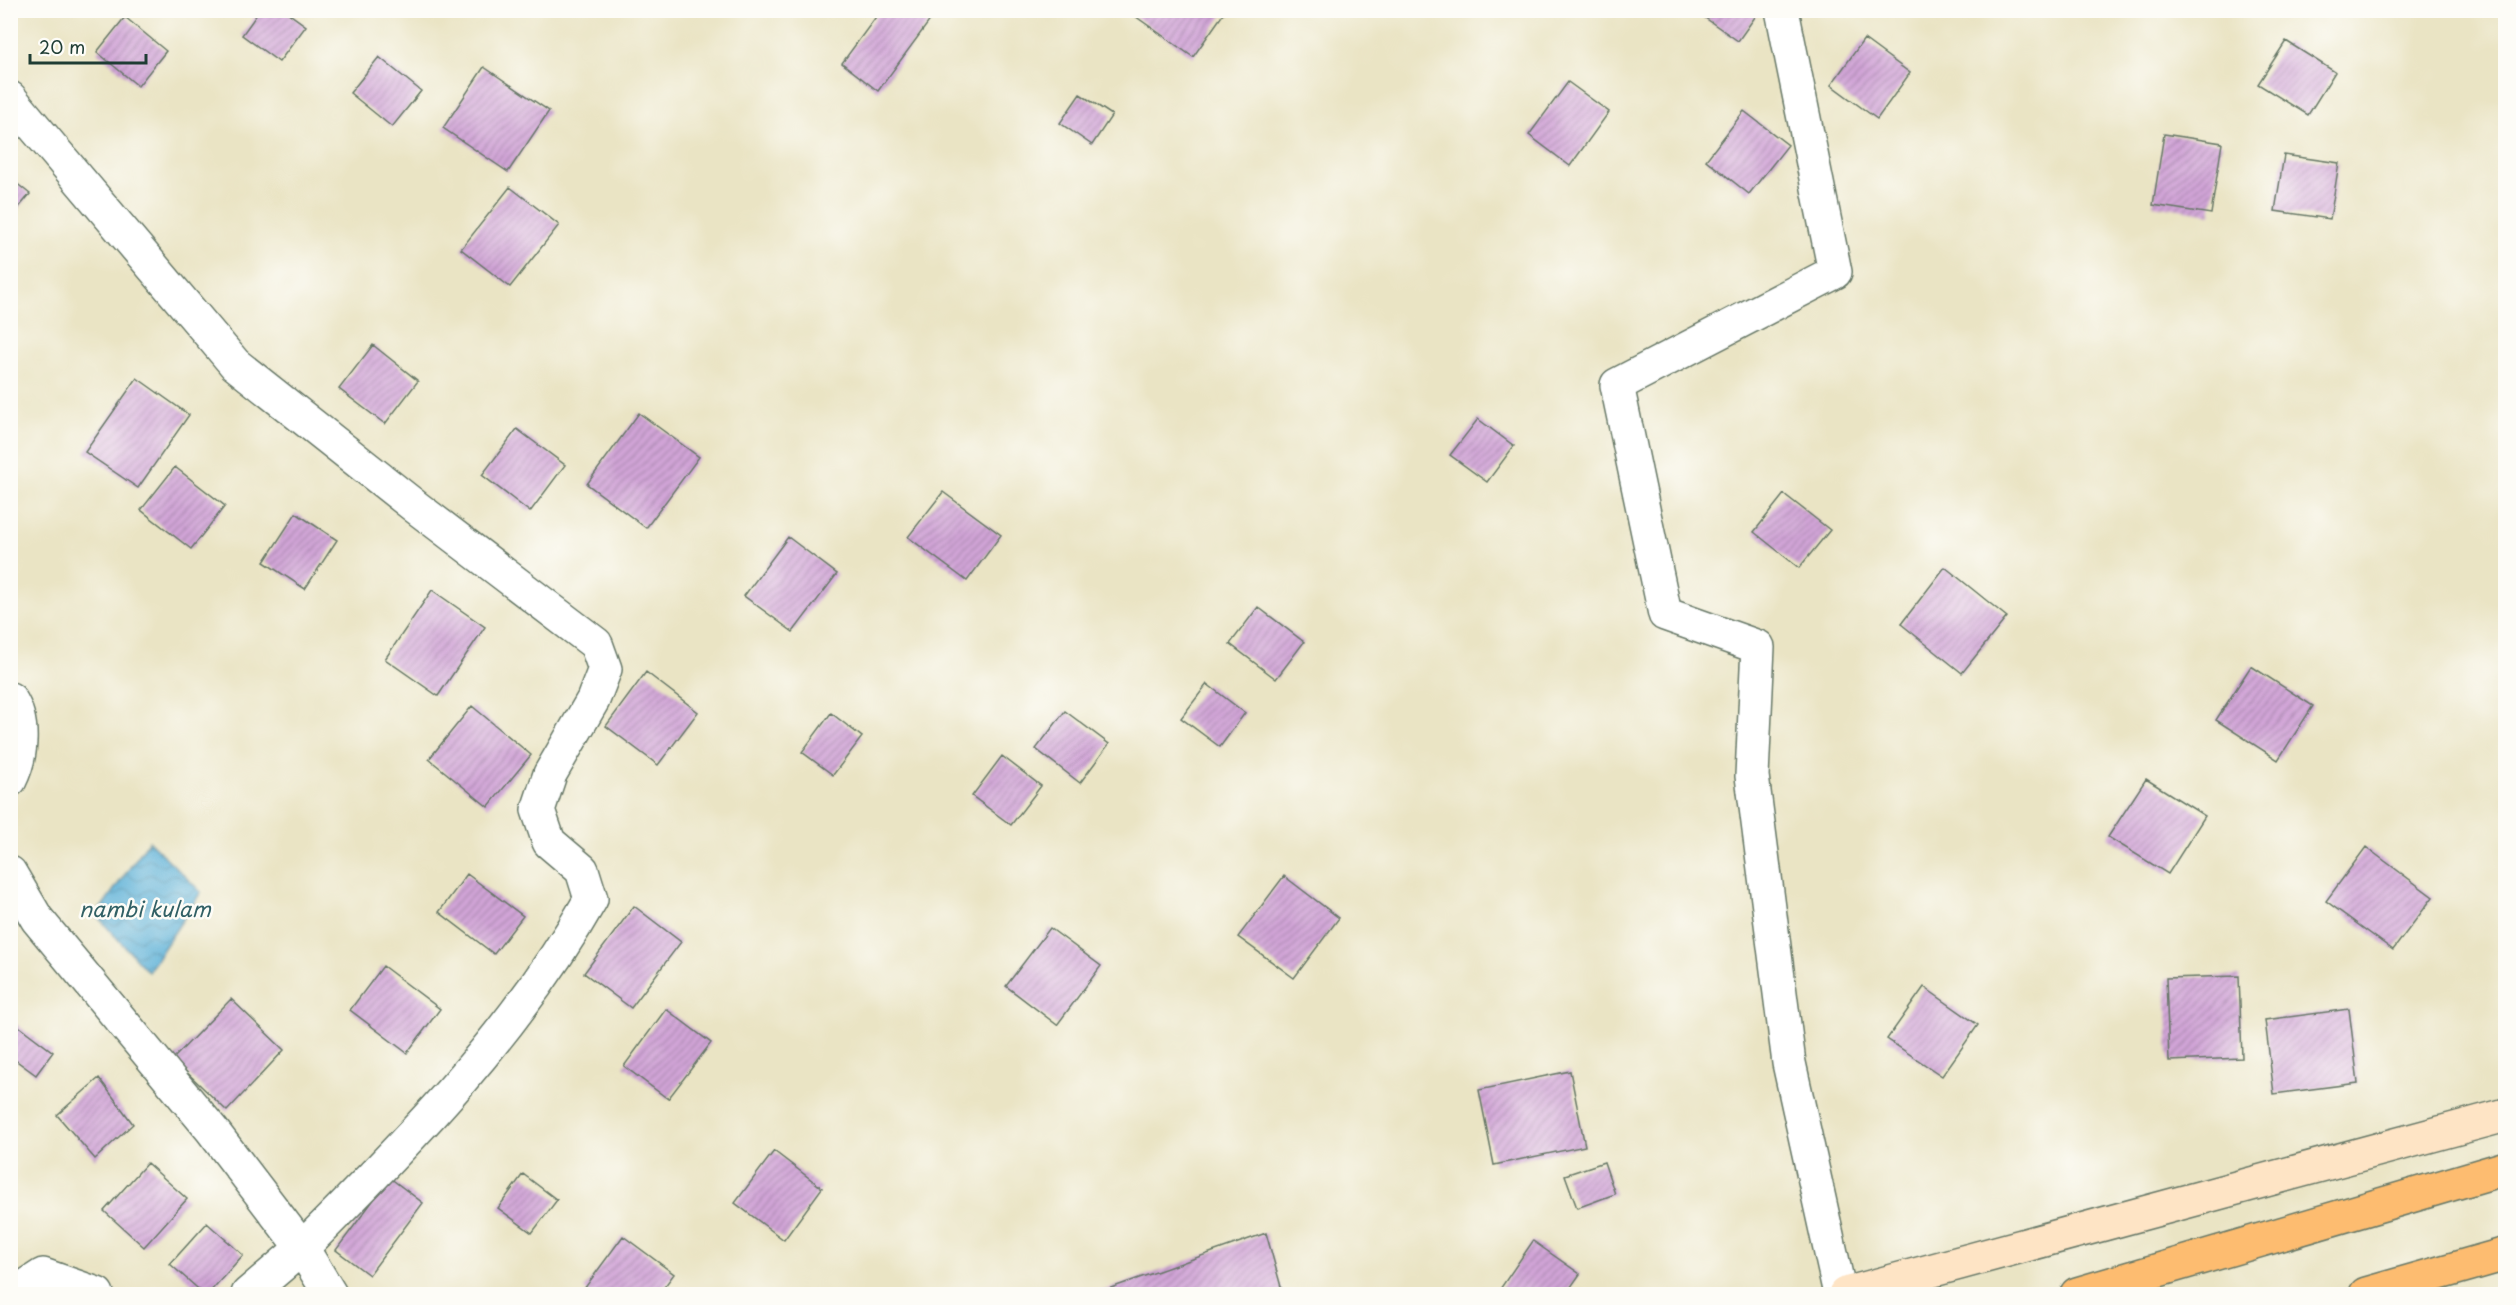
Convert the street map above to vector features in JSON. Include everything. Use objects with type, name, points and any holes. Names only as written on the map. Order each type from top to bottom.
[{"type":"highway","points":[[2077,1294],[2505,1168]]},
{"type":"highway","points":[[2366,1294],[2505,1254]]},
{"type":"street","points":[[1782,10],[1835,272],[1617,384],[1665,614],[1758,647],[1752,776],[1789,1063],[1840,1294]]},
{"type":"street","points":[[10,98],[235,364],[417,508],[596,644],[605,669],[593,700],[550,774],[538,810],[549,842],[582,870],[591,898],[558,956],[501,1035],[365,1185],[302,1248],[248,1294]]},
{"type":"street","points":[[10,699],[22,728],[14,772],[10,780]]},
{"type":"street","points":[[10,873],[37,919],[212,1130],[302,1248],[330,1294]]},
{"type":"street","points":[[1845,1294],[2505,1115]]},
{"type":"street","points":[[14,1294],[43,1275],[98,1294]]},
{"type":"water","name":"nambi kulam","points":[[149,841],[201,892],[148,972],[96,915]]},
{"type":"building","points":[[260,10],[284,10],[306,26],[279,62],[242,35]]},
{"type":"building","points":[[881,10],[919,10],[931,19],[878,91],[842,63]]},
{"type":"building","points":[[1138,10],[1226,10],[1193,57],[1135,16]]},
{"type":"building","points":[[1694,10],[1760,10],[1738,41]]},
{"type":"building","points":[[125,17],[166,51],[138,86],[97,52]]},
{"type":"building","points":[[1864,39],[1910,73],[1877,119],[1831,85]]},
{"type":"building","points":[[2286,41],[2335,72],[2308,115],[2258,84]]},
{"type":"building","points":[[379,57],[421,91],[392,127],[350,93]]},
{"type":"building","points":[[484,67],[549,111],[508,172],[443,128]]},
{"type":"building","points":[[1568,82],[1609,112],[1570,166],[1529,135]]},
{"type":"building","points":[[1080,94],[1112,115],[1092,145],[1060,123]]},
{"type":"building","points":[[1744,111],[1788,145],[1749,194],[1706,160]]},
{"type":"building","points":[[2164,134],[2222,143],[2211,214],[2153,205]]},
{"type":"building","points":[[2284,155],[2339,163],[2330,219],[2275,211]]},
{"type":"building","points":[[10,178],[30,194],[10,218]]},
{"type":"building","points":[[510,187],[559,225],[510,287],[461,249]]},
{"type":"building","points":[[373,345],[418,381],[385,424],[339,389]]},
{"type":"building","points":[[137,378],[189,415],[138,488],[85,452]]},
{"type":"building","points":[[639,413],[699,457],[646,528],[587,484]]},
{"type":"building","points":[[1478,419],[1514,446],[1487,482],[1450,455]]},
{"type":"building","points":[[517,429],[565,465],[530,512],[482,475]]},
{"type":"building","points":[[175,467],[225,506],[191,549],[141,510]]},
{"type":"building","points":[[943,492],[1001,535],[967,581],[908,537]]},
{"type":"building","points":[[1784,494],[1830,530],[1799,568],[1754,532]]},
{"type":"building","points":[[296,513],[337,540],[305,589],[264,562]]},
{"type":"building","points":[[788,537],[837,574],[793,632],[744,596]]},
{"type":"building","points":[[1945,567],[2007,617],[1962,673],[1901,624]]},
{"type":"building","points":[[432,590],[485,627],[438,696],[385,659]]},
{"type":"building","points":[[1258,607],[1304,642],[1276,679],[1230,644]]},
{"type":"building","points":[[2251,666],[2313,706],[2278,760],[2216,720]]},
{"type":"building","points":[[646,672],[698,712],[658,765],[606,726]]},
{"type":"building","points":[[1207,684],[1245,713],[1220,747],[1181,718]]},
{"type":"building","points":[[472,706],[531,755],[488,807],[429,759]]},
{"type":"building","points":[[1065,711],[1109,744],[1080,783],[1036,749]]},
{"type":"building","points":[[831,713],[862,737],[833,775],[802,752]]},
{"type":"building","points":[[1002,756],[1041,786],[1011,825],[972,796]]},
{"type":"building","points":[[2146,779],[2205,816],[2168,874],[2108,837]]},
{"type":"building","points":[[2366,847],[2433,897],[2393,950],[2326,901]]},
{"type":"building","points":[[467,874],[523,916],[494,954],[439,912]]},
{"type":"building","points":[[1284,876],[1339,918],[1294,978],[1238,937]]},
{"type":"building","points":[[634,906],[681,942],[631,1008],[584,973]]},
{"type":"building","points":[[1050,928],[1101,966],[1057,1025],[1006,986]]},
{"type":"building","points":[[383,966],[440,1009],[407,1053],[350,1010]]},
{"type":"building","points":[[2239,976],[2242,1058],[2169,1061],[2166,978]]},
{"type":"building","points":[[1924,987],[1978,1025],[1942,1076],[1887,1039]]},
{"type":"building","points":[[231,999],[284,1050],[227,1111],[173,1059]]},
{"type":"building","points":[[666,1009],[711,1043],[668,1099],[624,1066]]},
{"type":"building","points":[[2349,1009],[2358,1083],[2274,1094],[2265,1020]]},
{"type":"building","points":[[16,1024],[53,1052],[36,1075],[10,1056],[10,1031]]},
{"type":"building","points":[[1570,1071],[1585,1146],[1494,1165],[1479,1090]]},
{"type":"building","points":[[99,1078],[133,1124],[95,1159],[57,1115]]},
{"type":"building","points":[[774,1151],[822,1188],[784,1240],[735,1203]]},
{"type":"building","points":[[1604,1162],[1615,1194],[1577,1208],[1565,1175]]},
{"type":"building","points":[[147,1163],[187,1199],[144,1247],[104,1211]]},
{"type":"building","points":[[523,1174],[557,1200],[532,1233],[498,1208]]},
{"type":"building","points":[[390,1178],[423,1203],[369,1275],[336,1250]]},
{"type":"building","points":[[207,1223],[243,1255],[208,1294],[204,1294],[170,1264]]},
{"type":"building","points":[[1266,1233],[1283,1294],[1094,1294]]},
{"type":"building","points":[[623,1236],[674,1274],[659,1294],[591,1294],[584,1289]]},
{"type":"building","points":[[1533,1241],[1580,1274],[1566,1294],[1501,1294],[1498,1292]]}]
